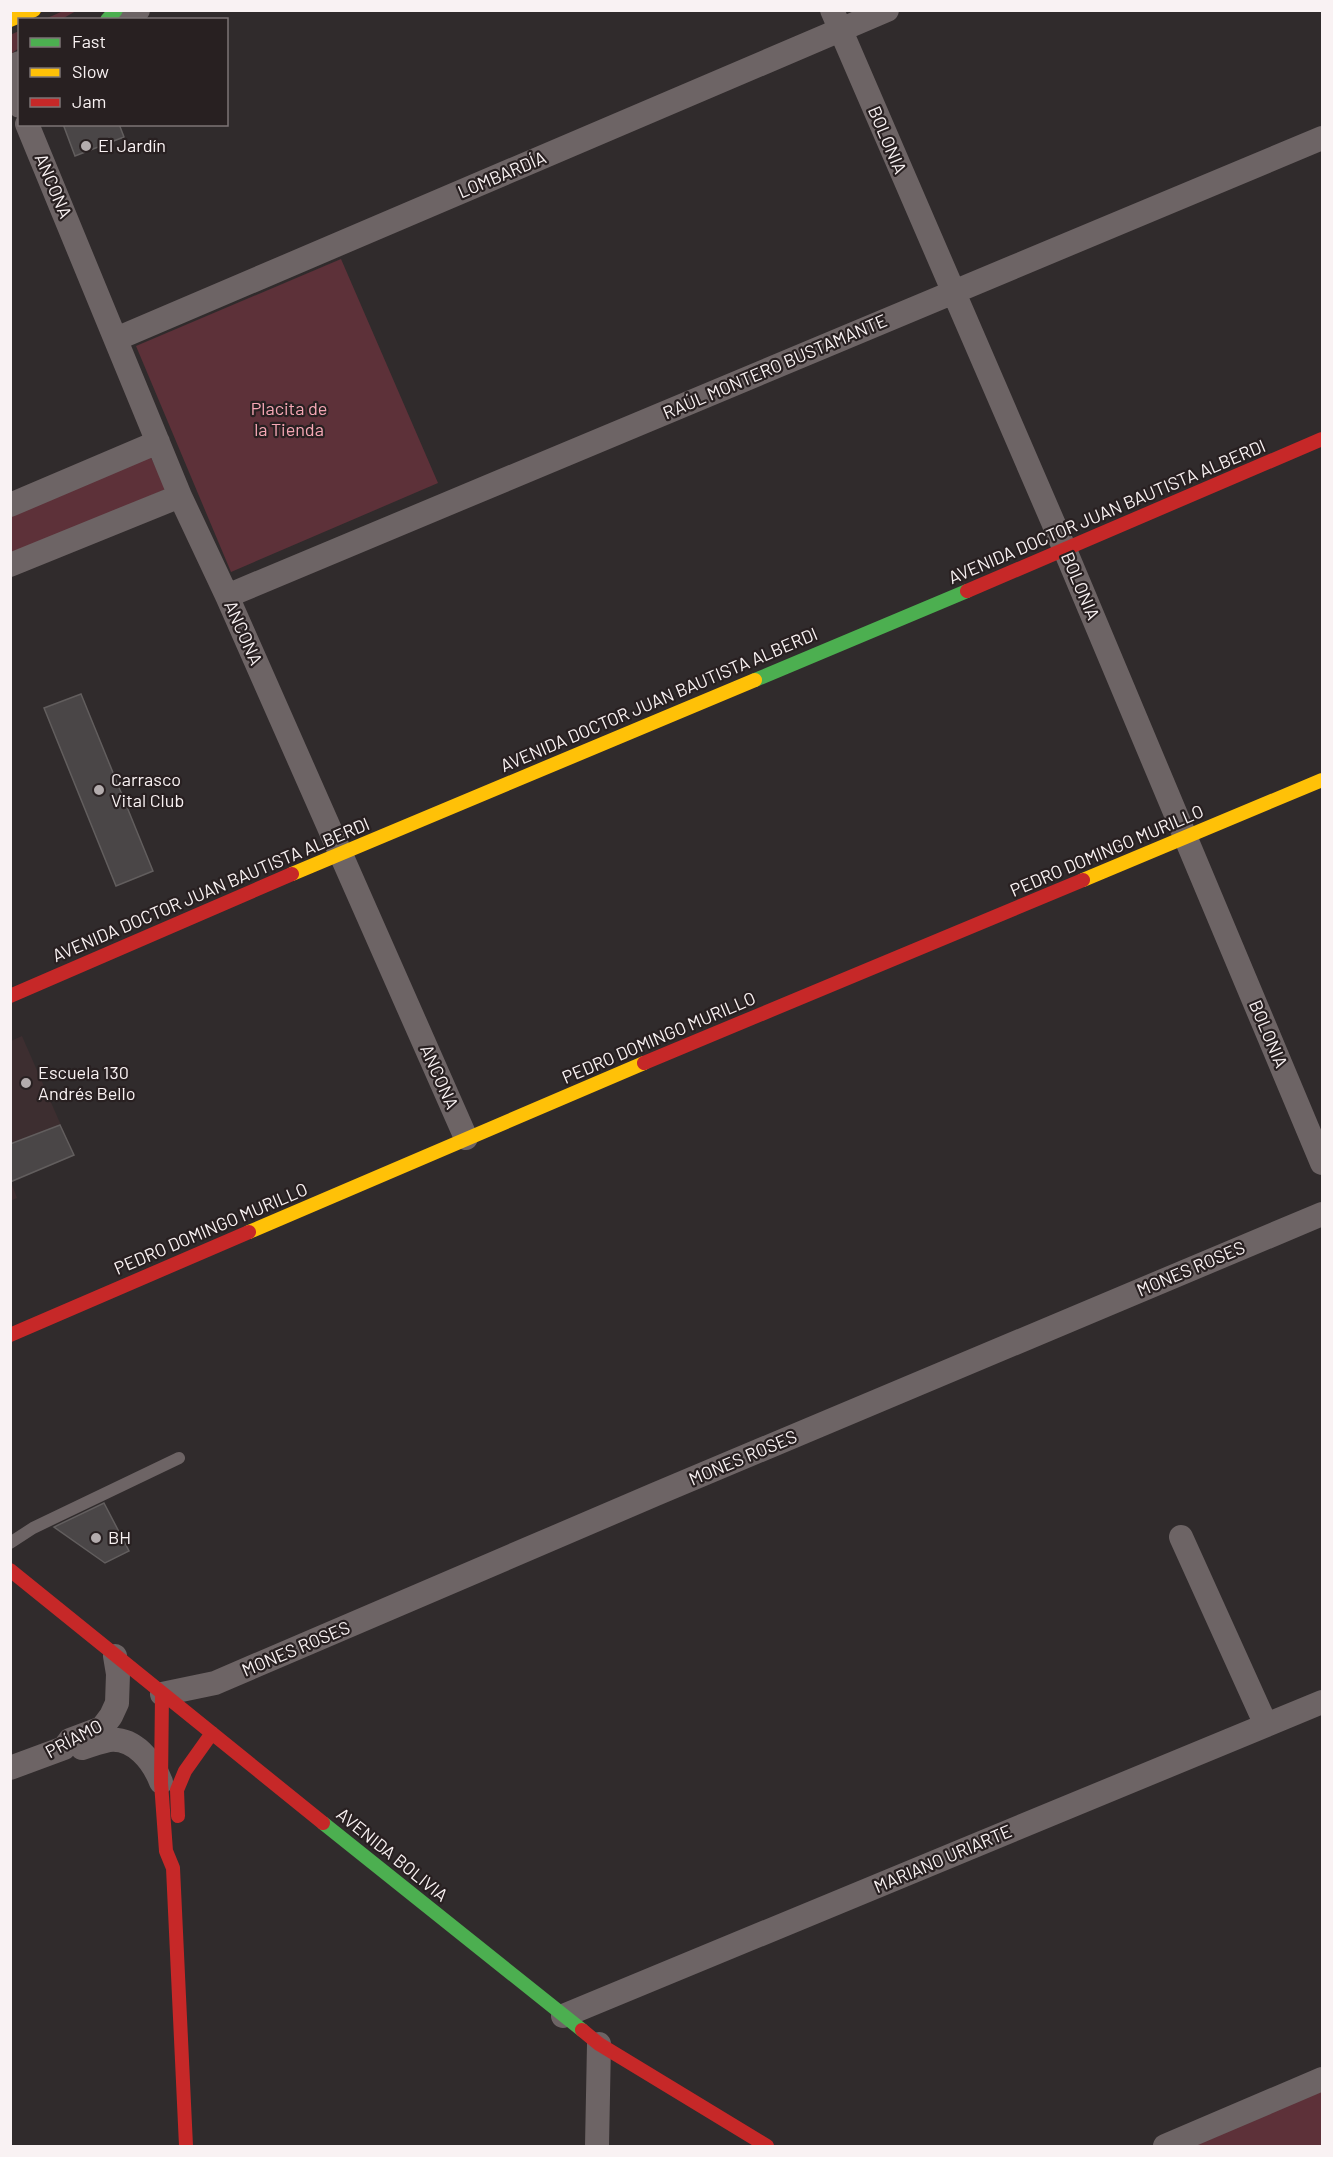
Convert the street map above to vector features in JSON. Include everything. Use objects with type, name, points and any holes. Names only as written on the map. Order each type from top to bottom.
[{"type":"street","points":[[10,20],[34,10]]},
{"type":"street","points":[[120,18],[138,10]]},
{"type":"street","name":"LOMBARDÍA","points":[[116,339],[836,20],[887,10]]},
{"type":"street","name":"BOLONIA","points":[[836,20],[1065,550],[1323,1163]]},
{"type":"street","points":[[10,85],[18,102]]},
{"type":"street","name":"ANCONA","points":[[28,126],[180,496],[227,596],[466,1138]]},
{"type":"street","name":"RAÚL MONTERO BUSTAMANTE","points":[[227,596],[1323,138]]},
{"type":"street","name":"AVENIDA DOCTOR JUAN BAUTISTA ALBERDI","points":[[10,996],[340,853],[1323,440]]},
{"type":"street","points":[[10,505],[158,442]]},
{"type":"street","points":[[10,565],[180,496]]},
{"type":"street","name":"PEDRO DOMINGO MURILLO","points":[[10,1335],[466,1138],[1323,780]]},
{"type":"street","name":"MONES ROSES","points":[[162,1694],[215,1683],[678,1485],[1323,1214]]},
{"type":"street","points":[[1182,1537],[1266,1725]]},
{"type":"street","name":"AVENIDA BOLIVIA","points":[[10,1569],[162,1694],[599,2044],[767,2146]]},
{"type":"street","name":"PRÍAMO","points":[[10,1768],[64,1748],[70,1740],[102,1728],[117,1703],[115,1656]]},
{"type":"street","points":[[162,1694],[161,1783],[166,1851],[173,1868],[186,2146]]},
{"type":"street","name":"MARIANO URIARTE","points":[[563,2016],[1323,1701]]},
{"type":"street","points":[[173,1868],[179,1850],[177,1790],[185,1771],[212,1733]]},
{"type":"street","points":[[64,1748],[75,1749],[111,1740],[127,1742],[146,1755],[157,1771],[161,1783]]},
{"type":"street","points":[[597,2146],[599,2044]]},
{"type":"street","points":[[1165,2146],[1323,2079]]},
{"type":"lane","points":[[10,1543],[33,1528],[179,1458]]},
{"type":"shaded area","name":"Escuela 130 Andrés Bello","points":[[22,1036],[74,1155],[11,1182],[17,1198],[10,1201],[11,1041]]},
{"type":"green space","points":[[63,11],[76,11],[64,18],[47,18]]},
{"type":"green space","points":[[18,31],[18,49],[11,54],[10,35]]},
{"type":"green space","name":"Placita de la Tienda","points":[[341,259],[438,483],[231,572],[136,346]]},
{"type":"green space","points":[[149,453],[164,485],[164,490],[11,555],[11,510]]},
{"type":"green space","points":[[1322,2086],[1322,2146],[1185,2146]]},
{"type":"building","name":"El Jardín","points":[[64,126],[120,126],[124,137],[75,156]]},
{"type":"building","name":"Carrasco Vital Club","points":[[81,694],[153,871],[116,886],[44,708]]},
{"type":"building","points":[[60,1125],[74,1155],[10,1182],[10,1144]]},
{"type":"building","name":"BH","points":[[104,1503],[129,1551],[105,1563],[54,1527]]},
{"type":"traffic: fast","points":[[109,18],[116,10]]},
{"type":"traffic: fast","points":[[755,680],[967,591]]},
{"type":"traffic: fast","points":[[323,1823],[582,2030]]},
{"type":"traffic: slow","points":[[10,20],[34,10]]},
{"type":"traffic: slow","points":[[292,874],[755,680]]},
{"type":"traffic: slow","points":[[1083,880],[1322,780]]},
{"type":"traffic: slow","points":[[249,1232],[644,1063]]},
{"type":"traffic: jam","points":[[967,591],[1322,439]]},
{"type":"traffic: jam","points":[[10,996],[292,874]]},
{"type":"traffic: jam","points":[[644,1063],[1083,880]]},
{"type":"traffic: jam","points":[[10,1335],[249,1232]]},
{"type":"traffic: jam","points":[[10,1570],[323,1823]]},
{"type":"traffic: jam","points":[[162,1694],[161,1783],[166,1851],[173,1868],[186,2146]]},
{"type":"traffic: jam","points":[[178,1816],[177,1790],[185,1771],[212,1733]]},
{"type":"traffic: jam","points":[[582,2030],[599,2044],[767,2146]]},
{"type":"place","name":"El Jardín","points":[[86,146]]},
{"type":"place","name":"Carrasco Vital Club","points":[[99,790]]},
{"type":"place","name":"Escuela 130 Andrés Bello","points":[[26,1083]]},
{"type":"place","name":"BH","points":[[96,1538]]}]
